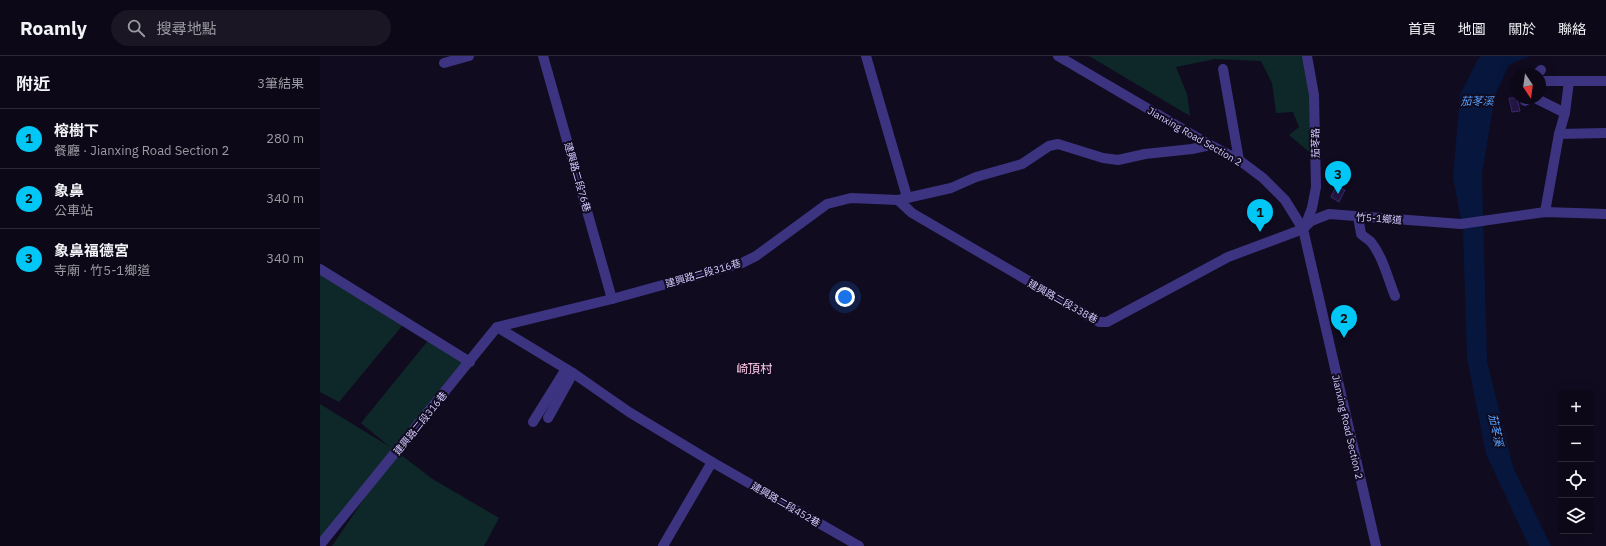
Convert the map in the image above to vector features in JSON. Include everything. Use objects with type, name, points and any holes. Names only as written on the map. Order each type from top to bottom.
[{"type":"street","points":[[444,63],[469,56]]},
{"type":"street","name":"建興路二段76巷","points":[[543,56],[612,299]]},
{"type":"street","points":[[866,56],[902,198]]},
{"type":"street","name":"Jianxing Road Section 2","points":[[1058,56],[1210,145],[1239,160],[1263,178],[1285,200],[1303,229],[1376,546]]},
{"type":"street","name":"茄苳路","points":[[1303,229],[1312,208],[1316,187],[1314,95],[1307,56]]},
{"type":"street","points":[[1223,69],[1239,160]]},
{"type":"street","points":[[1546,81],[1606,81]]},
{"type":"street","points":[[1569,81],[1565,113],[1559,134],[1545,212],[1606,214]]},
{"type":"street","points":[[1541,104],[1565,113]]},
{"type":"street","points":[[1559,134],[1606,133]]},
{"type":"street","name":"建興路二段316巷","points":[[320,545],[497,327],[612,299],[742,262],[756,256],[827,204],[850,198],[902,198],[951,188],[976,177],[1022,164],[1049,146],[1058,144],[1103,158],[1118,160],[1145,154],[1192,149],[1210,145]]},
{"type":"street","name":"建興路二段338巷","points":[[902,198],[912,213],[1099,322],[1107,322],[1228,257],[1303,229]]},
{"type":"street","name":"竹5-1鄉道","points":[[1303,229],[1311,221],[1329,214],[1461,224],[1545,212]]},
{"type":"street","points":[[1358,216],[1361,234],[1374,246],[1395,296]]},
{"type":"street","points":[[320,269],[470,362]]},
{"type":"street","name":"建興路二段452巷","points":[[497,327],[570,371],[629,412],[712,462],[860,546]]},
{"type":"street","points":[[548,418],[570,371]]},
{"type":"street","points":[[533,422],[570,371]]},
{"type":"street","points":[[663,546],[712,462]]},
{"type":"green space","points":[[1089,56],[1303,56],[1320,161],[1289,135],[1299,127],[1293,112],[1276,113],[1272,83],[1261,61],[1215,59],[1176,67],[1187,94],[1190,116]]},
{"type":"green space","points":[[320,266],[406,321],[339,402],[320,392]]},
{"type":"green space","points":[[431,337],[470,362],[396,451],[431,478],[499,518],[484,546],[332,546],[393,456],[320,545],[320,404],[390,447],[361,423]]},
{"type":"water","name":"茄苳溪","points":[[1481,56],[1530,56],[1509,65],[1495,95],[1482,174],[1487,361],[1513,467],[1551,546],[1529,546],[1486,454],[1467,358],[1463,230],[1453,177],[1460,95],[1478,59]]},
{"type":"building","points":[[1510,104],[1518,104],[1520,111],[1512,112]]},
{"type":"building","points":[[1336,186],[1345,190],[1339,202],[1331,197]]},
{"type":"place","name":"象鼻福德宮","points":[[1338,194]]},
{"type":"place","name":"榕樹下","points":[[1260,232]]},
{"type":"place","name":"象鼻","points":[[1344,338]]},
{"type":"district","name":"崎頂村","points":[[754,369]]}]
